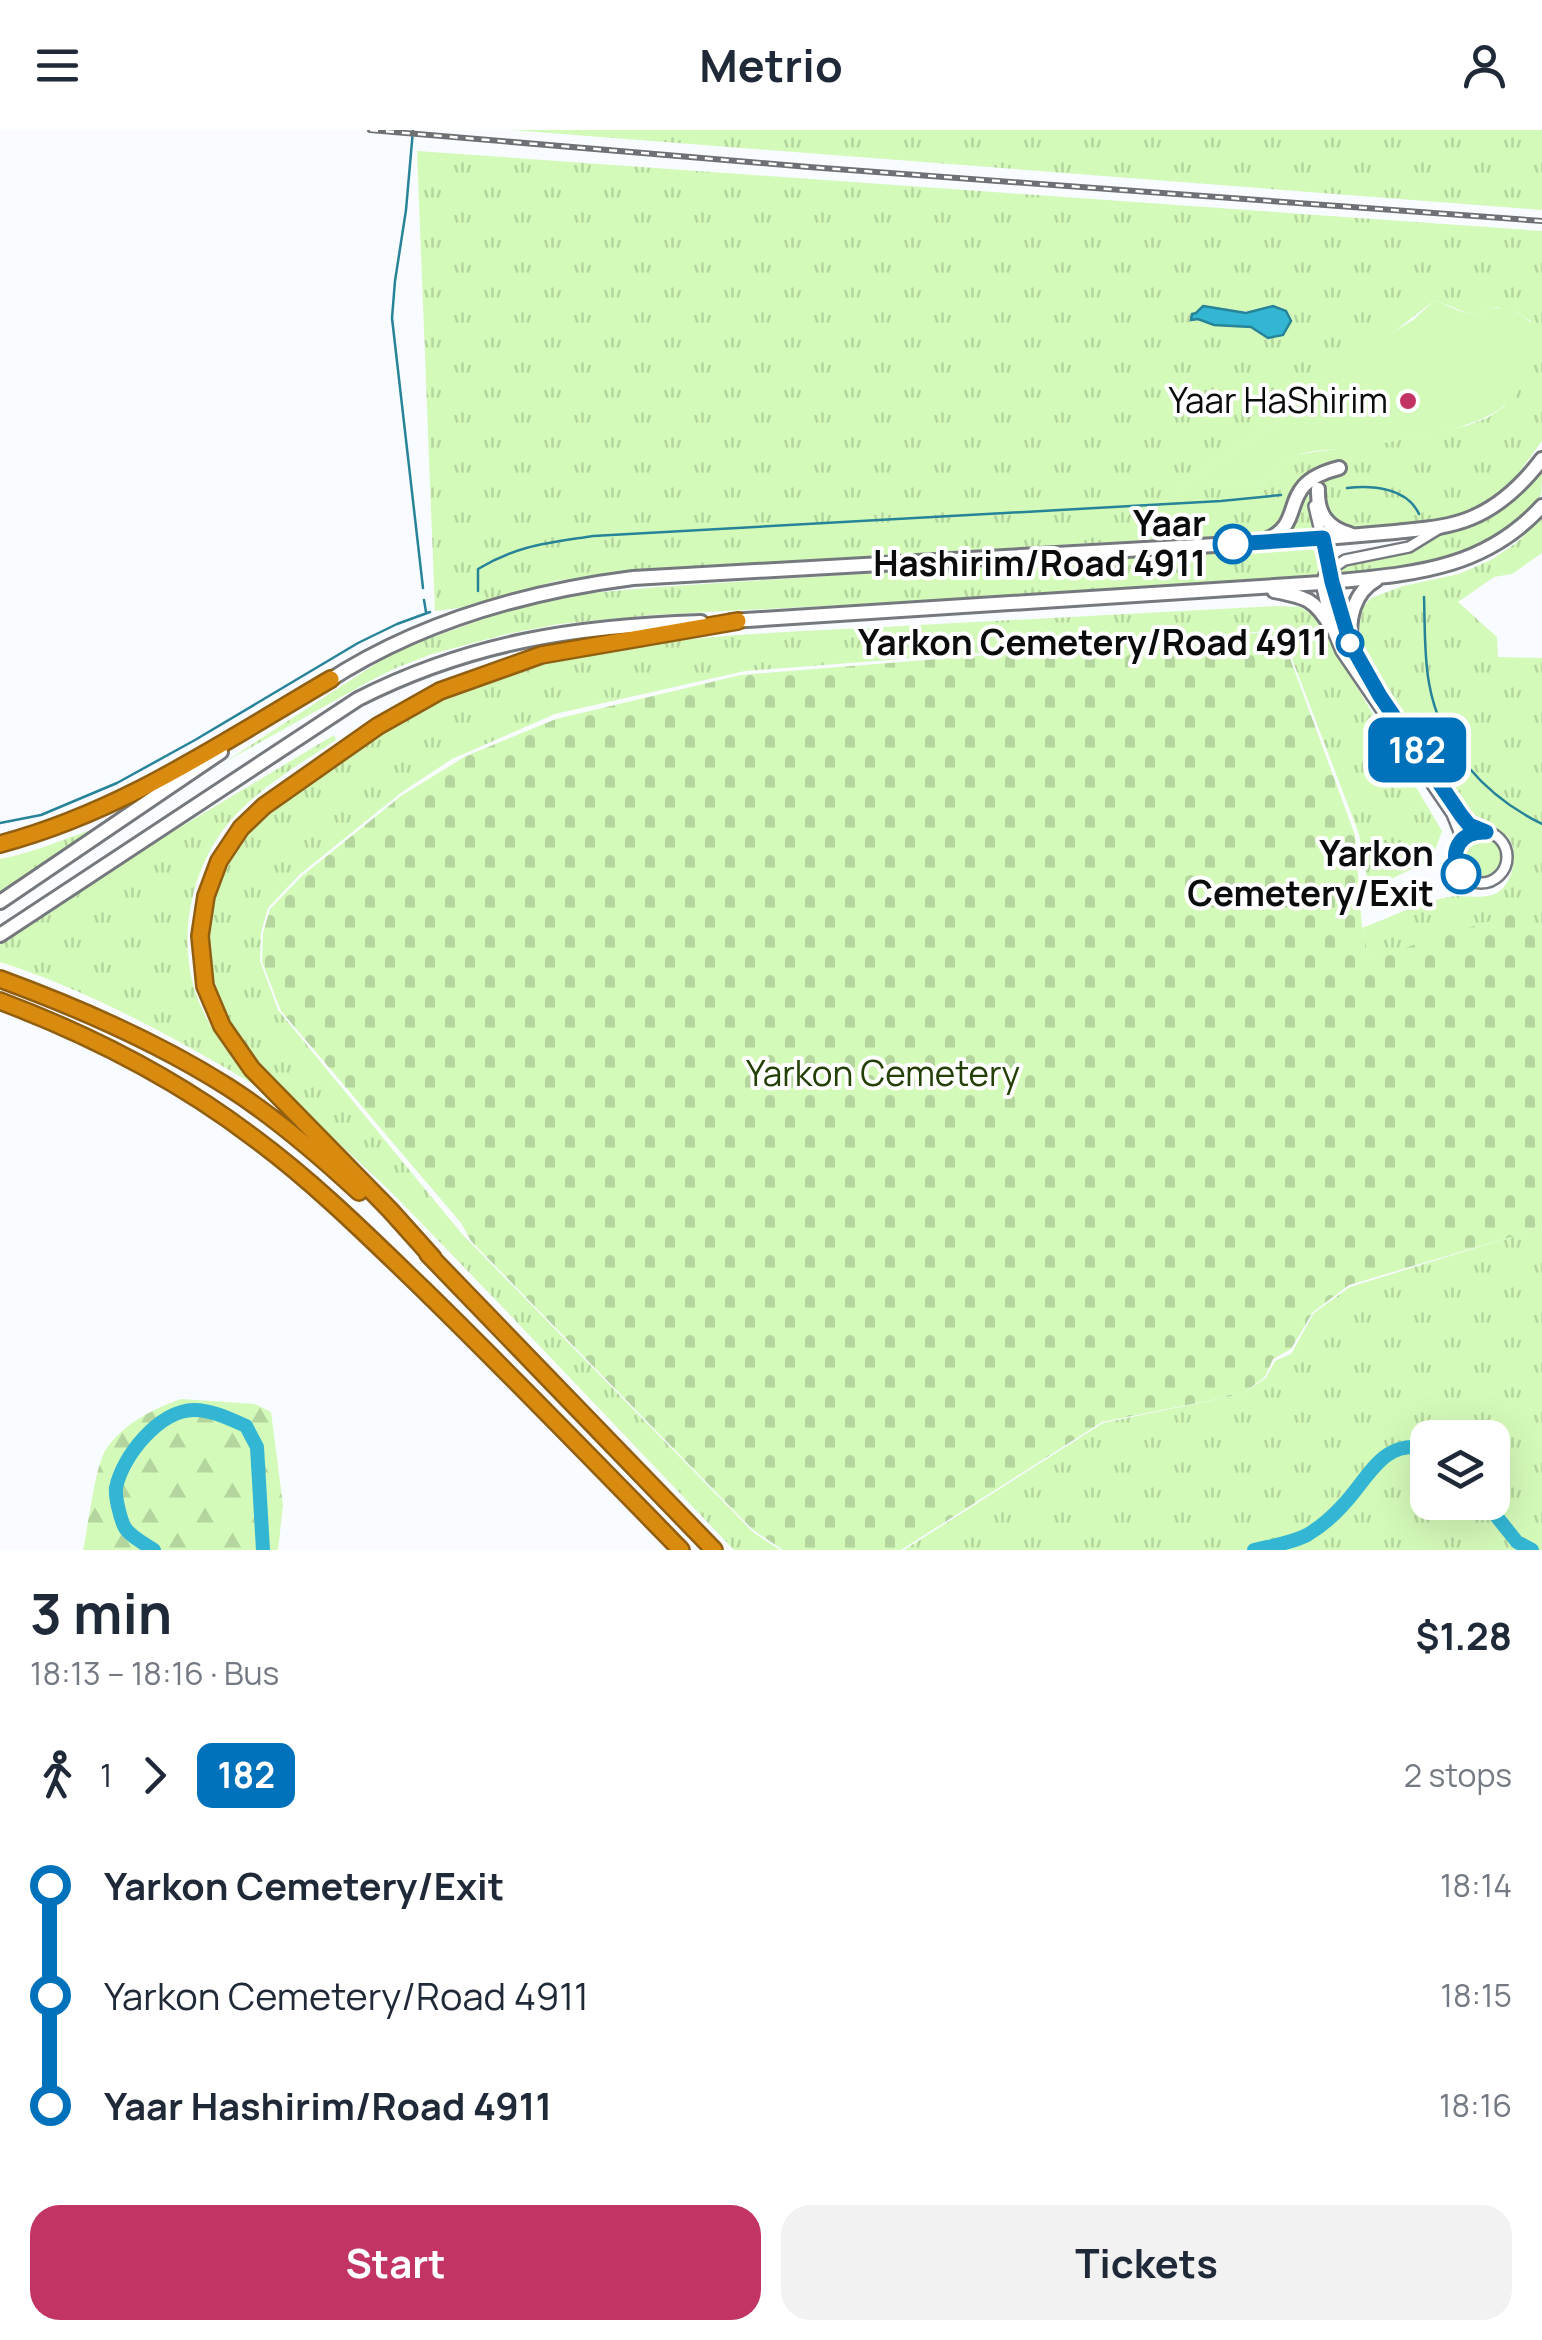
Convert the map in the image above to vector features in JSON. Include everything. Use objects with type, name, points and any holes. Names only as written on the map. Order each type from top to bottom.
[{"type":"highway","points":[[714,1550],[252,1068],[222,1026],[210,999],[201,962],[200,936],[203,908],[215,870],[233,838],[264,806],[378,726],[430,696],[541,655],[738,621]]},
{"type":"highway","points":[[0,844],[58,828],[120,801],[330,679]]},
{"type":"highway","points":[[0,979],[102,1020],[231,1089],[304,1143],[433,1258]]},
{"type":"highway","points":[[0,1002],[55,1023],[152,1072],[219,1113],[297,1171],[516,1380],[681,1550]]},
{"type":"main road","points":[[0,902],[330,679],[440,624],[518,598],[588,584],[678,575],[1251,543],[1442,526],[1494,506],[1542,459]]},
{"type":"main road","points":[[1251,543],[1283,530],[1297,493],[1306,482],[1338,468]]},
{"type":"main road","points":[[1318,489],[1320,511],[1327,523],[1343,532],[1363,535]]},
{"type":"main road","points":[[0,935],[358,699],[473,652],[567,632],[1247,588],[1418,573],[1473,556],[1518,529],[1542,506]]},
{"type":"main road","points":[[1350,643],[1355,604],[1366,586],[1378,578]]},
{"type":"main road","points":[[1247,588],[1310,600],[1322,611],[1330,627]]},
{"type":"street","points":[[1327,578],[1350,643],[1380,696],[1469,825],[1500,840],[1507,854],[1504,870],[1494,880],[1475,883],[1461,875],[1454,860],[1460,834],[1452,814],[1341,651],[1330,627],[1323,538],[1314,505],[1318,489],[1338,468]]},
{"type":"street","points":[[1327,578],[1345,560],[1409,547],[1442,526]]},
{"type":"street","points":[[1457,846],[1472,832],[1486,832]]},
{"type":"green space","points":[[511,130],[1542,130],[1542,210]]},
{"type":"green space","points":[[417,151],[1542,231],[1542,441],[1514,479],[1463,514],[1440,521],[1242,538],[1160,539],[620,571],[556,581],[466,607],[435,611]],"holes":[[[1435,300],[1467,313],[1497,307],[1531,321],[1505,406],[1469,425],[1294,455],[1281,463],[1264,484],[1176,490],[1281,419]],[[1208,306],[1253,311],[1291,321],[1283,335],[1268,338],[1251,327],[1191,320]]]},
{"type":"green space","name":"Yaar HaShirim","points":[[1435,300],[1470,314],[1496,308],[1512,310],[1541,333],[1527,377],[1505,405],[1491,415],[1453,429],[1298,454],[1283,462],[1264,484],[1174,491],[1281,419]]},
{"type":"green space","points":[[1542,471],[1541,495],[1534,504],[1500,534],[1479,546],[1433,563],[1385,572],[1336,579],[1332,571],[1498,509]]},
{"type":"green space","points":[[1542,519],[1542,553],[1512,574],[1494,577],[1458,602],[1497,637],[1498,657],[1542,658],[1542,925],[1523,933],[1516,914],[1369,960],[1362,928],[1434,901],[1494,894],[1508,880],[1514,854],[1508,837],[1465,804],[1364,650],[1359,626],[1363,607],[1371,598],[1403,586],[1459,574],[1491,560]]},
{"type":"green space","points":[[1320,544],[1325,567],[1318,580],[652,615],[559,624],[507,634],[396,668],[225,762],[397,650],[519,606],[581,594],[658,587]]},
{"type":"green space","points":[[1300,607],[1315,616],[1442,831],[1432,859],[1369,890],[1359,834],[1281,630],[745,671],[555,714],[452,759],[402,792],[299,875],[268,908],[261,933],[260,961],[278,1010],[462,1234],[754,1533],[780,1550],[734,1550],[398,1199],[273,1079],[232,1024],[219,996],[211,960],[213,902],[225,866],[248,832],[282,802],[373,738],[437,703],[496,679],[575,657],[662,642],[795,631]]},
{"type":"green space","name":"Yarkon Cemetery","points":[[1280,631],[1355,835],[1362,928],[1369,959],[1516,913],[1524,932],[1542,925],[1542,1225],[1349,1285],[1313,1312],[1291,1349],[1273,1359],[1265,1377],[1242,1394],[1102,1422],[901,1550],[783,1550],[752,1529],[471,1241],[461,1223],[281,1011],[262,962],[263,933],[270,909],[302,876],[401,796],[466,756],[556,719],[741,675]]},
{"type":"green space","points":[[334,735],[336,740],[267,787],[231,820],[205,860],[191,906],[188,955],[199,1002],[231,1056],[255,1085],[99,1001],[0,962],[0,944],[144,849]]},
{"type":"green space","points":[[93,829],[0,892],[0,859]]},
{"type":"green space","points":[[1481,836],[1496,843],[1503,858],[1496,873],[1481,880],[1466,873],[1459,858],[1466,843]]},
{"type":"green space","points":[[1542,1225],[1542,1550],[904,1550],[1103,1423],[1242,1394],[1266,1378],[1275,1361],[1291,1354],[1314,1313],[1350,1287]]},
{"type":"green space","points":[[181,1399],[255,1404],[271,1412],[283,1505],[278,1550],[83,1550],[105,1451],[139,1419]]},
{"type":"water","points":[[1203,306],[1246,313],[1273,306],[1286,311],[1291,321],[1283,335],[1268,338],[1251,327],[1191,320],[1192,314]]},
{"type":"waterway","points":[[413,130],[392,318],[423,588]]},
{"type":"waterway","points":[[1347,488],[1378,488],[1398,494],[1414,505],[1419,514]]},
{"type":"waterway","points":[[478,591],[478,569],[493,561],[534,546],[593,536],[1281,495]]},
{"type":"waterway","points":[[1424,597],[1427,673],[1443,728],[1484,784],[1542,824]]},
{"type":"waterway","points":[[424,600],[426,612]]},
{"type":"waterway","points":[[0,823],[41,815],[117,783],[358,643],[430,612]]},
{"type":"waterway","points":[[154,1550],[124,1526],[116,1488],[126,1462],[144,1437],[168,1418],[194,1410],[214,1413],[246,1426],[257,1447],[263,1550]]},
{"type":"waterway","points":[[1254,1550],[1307,1535],[1339,1509],[1378,1462],[1388,1454],[1410,1447]]},
{"type":"waterway","points":[[1499,1520],[1517,1542],[1532,1550]]},
{"type":"railway","points":[[370,130],[1542,221]]},
{"type":"bus line","name":"182","points":[[1233,544],[1323,538],[1350,643],[1380,696],[1461,815],[1469,825],[1486,832],[1472,832],[1457,846],[1454,860],[1461,874]]},
{"type":"place","name":"Yaar HaShirim","points":[[1408,401]]},
{"type":"place","name":"Yaar Hashirim/Road 4911","points":[[1233,544]]},
{"type":"place","name":"Yarkon Cemetery/Road 4911","points":[[1350,643]]},
{"type":"place","name":"Yarkon Cemetery/Exit","points":[[1461,874]]}]
